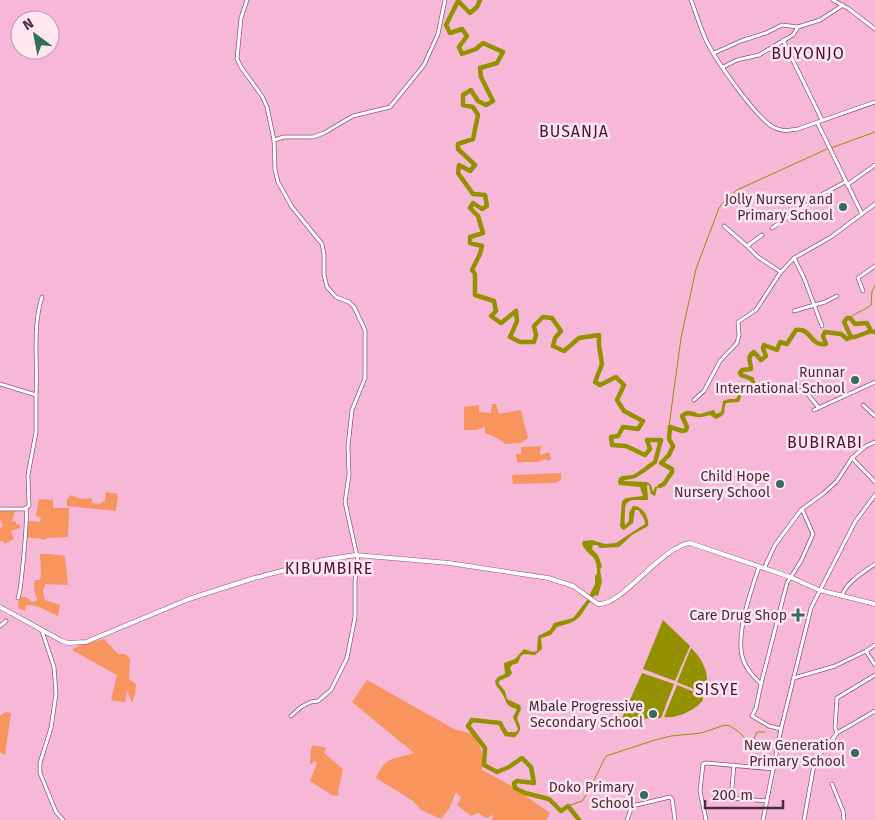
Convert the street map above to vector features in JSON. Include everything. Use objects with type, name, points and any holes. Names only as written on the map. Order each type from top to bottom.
[{"type":"street","points":[[247,0],[241,18],[237,58],[241,67],[264,100],[274,140],[275,170],[278,182],[292,207],[322,244],[324,275],[327,286],[336,297],[349,302],[354,307],[365,330],[365,378],[352,410],[348,446],[349,474],[345,502],[358,561],[355,581],[355,617],[346,661],[336,683],[325,697],[318,701],[306,703],[291,716]]},
{"type":"street","points":[[274,140],[284,137],[313,137],[324,133],[353,116],[390,107],[424,65],[438,34],[445,0]]},
{"type":"street","points":[[691,0],[706,38],[723,67],[756,113],[774,128],[789,131],[875,102]]},
{"type":"street","points":[[833,0],[843,5],[875,29]]},
{"type":"street","points":[[714,53],[782,25],[798,27],[820,20],[843,5]]},
{"type":"street","points":[[723,67],[737,60],[759,54],[793,35],[798,27]]},
{"type":"street","points":[[783,40],[822,120]]},
{"type":"street","points":[[817,122],[862,214]]},
{"type":"street","points":[[772,228],[823,194],[846,184],[875,165]]},
{"type":"street","points":[[694,400],[704,391],[720,361],[737,343],[739,335],[738,322],[756,310],[781,272],[794,258],[831,237],[875,204]]},
{"type":"street","points":[[724,226],[758,257],[781,272]]},
{"type":"street","points":[[747,246],[762,234]]},
{"type":"street","points":[[794,258],[804,278],[822,326]]},
{"type":"street","points":[[863,291],[858,278],[875,266]]},
{"type":"street","points":[[794,312],[837,296]]},
{"type":"street","points":[[18,598],[23,568],[27,520],[26,508],[29,506],[28,475],[36,432],[38,367],[36,335],[38,312],[42,297]]},
{"type":"street","points":[[814,410],[875,382]]},
{"type":"street","points":[[0,384],[36,395]]},
{"type":"street","points":[[799,386],[803,388],[819,408]]},
{"type":"street","points":[[863,406],[875,416]]},
{"type":"street","points":[[765,569],[776,545],[802,509],[837,481],[852,458],[866,446],[875,442]]},
{"type":"street","points":[[852,458],[875,482]]},
{"type":"street","points":[[763,820],[781,729],[811,608],[855,522],[875,495]]},
{"type":"street","points":[[0,509],[26,508]]},
{"type":"street","points":[[781,729],[769,726],[752,716],[756,708],[790,577],[801,561],[814,534],[802,509]]},
{"type":"street","points":[[0,607],[42,631],[68,643],[86,642],[189,599],[251,578],[323,560],[356,554],[449,563],[548,578],[569,584],[591,600],[603,605],[614,600],[657,563],[687,543],[790,577],[819,590],[875,604]]},
{"type":"street","points":[[842,597],[847,587],[875,564]]},
{"type":"street","points":[[759,567],[746,611],[740,649],[745,665],[761,684]]},
{"type":"street","points":[[0,626],[6,621]]},
{"type":"street","points":[[42,631],[54,667],[56,694],[50,728],[40,763],[40,773],[56,812],[63,820]]},
{"type":"street","points":[[794,678],[835,666],[875,645]]},
{"type":"street","points":[[866,651],[875,665]]},
{"type":"street","points":[[836,734],[837,698],[875,675]]},
{"type":"street","points":[[804,820],[815,759],[836,734],[875,711]]},
{"type":"street","points":[[706,820],[700,791],[703,764],[774,769]]},
{"type":"street","points":[[734,765],[731,798],[767,801]]},
{"type":"street","points":[[832,784],[843,811],[844,820]]},
{"type":"street","points":[[627,820],[632,806],[670,797],[672,799],[675,820]]},
{"type":"shaded area","points":[[742,387],[746,391],[743,392],[739,402],[726,403],[724,414],[720,417],[716,419],[710,415],[697,417],[690,414],[690,412],[700,414],[714,410],[716,414],[721,412],[723,401],[736,399]]},
{"type":"shaded area","points":[[492,404],[496,404],[499,414],[521,410],[528,438],[521,443],[505,444],[485,433],[485,427],[476,430],[464,430],[464,407],[479,405],[479,412],[491,413]]},
{"type":"shaded area","points":[[541,446],[540,455],[549,452],[551,459],[538,462],[517,462],[516,454],[521,454],[521,447]]},
{"type":"shaded area","points":[[651,463],[653,466],[642,474],[623,481],[647,482],[651,485],[653,492],[655,487],[664,484],[657,488],[655,496],[651,494],[649,485],[647,485],[648,500],[631,501],[626,504],[625,525],[629,521],[629,513],[633,506],[636,506],[645,513],[648,519],[648,526],[632,535],[619,547],[600,548],[597,545],[593,545],[592,549],[598,555],[602,566],[600,570],[602,581],[598,596],[595,595],[592,598],[589,596],[595,584],[597,567],[595,559],[582,544],[583,541],[592,540],[605,544],[616,543],[645,524],[644,518],[638,510],[635,510],[633,523],[624,530],[620,526],[622,501],[626,498],[643,496],[640,487],[619,485],[618,482],[622,476],[633,475]]},
{"type":"shaded area","points":[[561,473],[561,480],[555,483],[513,484],[512,475]]},
{"type":"shaded area","points":[[106,492],[118,494],[116,511],[67,506],[67,499],[71,495],[81,499],[92,498],[92,503],[99,504],[105,501]]},
{"type":"shaded area","points":[[39,499],[53,500],[53,508],[69,508],[68,537],[47,538],[44,540],[25,537],[29,521],[40,522],[41,518],[36,516]]},
{"type":"shaded area","points":[[0,509],[15,511],[12,521],[16,522],[16,525],[19,524],[20,528],[11,531],[14,539],[5,544],[3,541],[0,541],[0,528],[3,526],[0,519]]},
{"type":"shaded area","points":[[40,554],[65,556],[68,585],[45,584],[43,591],[45,600],[60,605],[58,616],[34,606],[26,605],[25,611],[18,608],[20,597],[26,597],[32,602],[37,599],[34,585],[35,580],[39,580],[41,577]]},
{"type":"shaded area","points":[[588,599],[591,601],[576,620],[557,627],[551,635],[541,638],[542,649],[535,655],[524,654],[521,656],[518,663],[510,668],[512,673],[510,676],[499,681],[507,699],[520,705],[521,709],[517,718],[520,726],[519,733],[517,735],[508,735],[508,733],[516,732],[518,729],[513,717],[517,709],[508,705],[495,683],[498,677],[505,674],[504,663],[515,659],[524,649],[533,652],[537,651],[538,636],[550,630],[554,623],[573,618]]},
{"type":"shaded area","points":[[663,620],[690,646],[675,681],[643,669]]},
{"type":"shaded area","points":[[104,639],[118,654],[125,654],[130,659],[129,679],[136,684],[132,703],[127,691],[125,702],[111,700],[117,675],[72,650],[78,646]]},
{"type":"shaded area","points":[[691,648],[700,658],[706,672],[707,682],[703,693],[677,682]]},
{"type":"shaded area","points":[[642,673],[674,684],[661,718],[621,720]]},
{"type":"shaded area","points":[[367,680],[454,729],[473,734],[481,751],[482,770],[510,785],[550,813],[546,820],[491,820],[493,815],[486,818],[478,813],[471,816],[457,805],[461,798],[456,792],[449,809],[441,819],[421,810],[413,801],[376,778],[383,765],[391,759],[414,753],[352,702]]},
{"type":"shaded area","points":[[677,685],[702,695],[703,700],[696,707],[685,713],[674,717],[664,717]]},
{"type":"shaded area","points":[[5,712],[11,713],[5,755],[0,752],[0,716]]},
{"type":"shaded area","points":[[313,745],[326,748],[324,753],[343,769],[338,791],[339,795],[333,796],[310,781],[317,763],[314,761],[312,764],[310,763]]},
{"type":"waterway","points":[[480,0],[477,7],[470,13],[458,1],[446,25],[450,33],[462,29],[467,36],[459,47],[462,54],[476,49],[483,43],[503,52],[497,63],[480,68],[481,77],[493,101],[486,105],[478,101],[471,90],[463,95],[463,105],[473,107],[478,115],[473,139],[458,144],[458,149],[475,165],[470,171],[459,165],[458,173],[473,194],[485,195],[487,206],[482,209],[473,203],[470,208],[478,216],[483,233],[470,237],[470,243],[482,246],[472,270],[475,274],[475,295],[494,301],[496,311],[491,316],[501,323],[516,311],[517,321],[510,337],[520,342],[534,342],[536,335],[534,326],[543,317],[552,318],[561,331],[555,338],[553,346],[564,351],[579,338],[599,335],[602,364],[595,382],[600,385],[616,377],[624,385],[617,400],[624,411],[643,421],[638,429],[623,427],[618,436],[611,437],[612,445],[626,446],[645,455],[650,449],[647,440],[661,440],[655,462],[648,467]]},
{"type":"waterway","points":[[831,148],[875,132]]},
{"type":"waterway","points":[[670,427],[681,338],[696,269],[719,208],[737,190],[827,149]]},
{"type":"waterway","points":[[850,318],[871,305],[872,291],[875,286]]},
{"type":"waterway","points":[[740,390],[752,389],[754,387],[752,379],[740,373],[742,370],[751,369],[750,358],[752,354],[754,352],[761,360],[766,356],[763,348],[764,345],[777,350],[780,342],[787,344],[796,330],[805,331],[813,340],[821,344],[826,344],[823,336],[825,332],[841,334],[847,339],[851,337],[844,322],[847,318],[850,318],[855,324],[867,323],[871,331],[875,332]]},
{"type":"waterway","points":[[851,337],[871,331]]},
{"type":"waterway","points":[[660,486],[664,484],[672,472],[672,469],[661,463],[669,455],[673,446],[669,439],[670,427],[682,431],[686,430],[687,427],[682,416],[687,413],[694,414]]},
{"type":"waterway","points":[[514,735],[506,734],[500,723],[472,720],[468,726],[485,748],[484,765],[497,772],[509,767],[522,758],[531,767],[534,783],[517,781],[514,783],[515,788],[525,793],[549,799],[561,811],[568,806],[579,820]]},
{"type":"waterway","points":[[568,806],[582,801],[606,756],[655,740],[671,736],[701,733],[725,725],[739,732],[747,740],[754,739],[757,732],[765,732]]},
{"type":"place","name":"Jolly Nursery and Primary School","points":[[843,207]]},
{"type":"place","name":"Runnar International School","points":[[855,380]]},
{"type":"place","name":"Child Hope Nursery School","points":[[780,484]]},
{"type":"place","name":"Care Drug Shop","points":[[798,615]]},
{"type":"place","name":"Mbale Progressive Secondary School","points":[[653,714]]},
{"type":"place","name":"New Generation Primary School","points":[[855,753]]},
{"type":"place","name":"Doko Primary School","points":[[644,795]]},
{"type":"district","name":"BUYONJO","points":[[808,53]]},
{"type":"district","name":"BUSANJA","points":[[574,131]]},
{"type":"district","name":"BUBIRABI","points":[[825,442]]},
{"type":"district","name":"KIBUMBIRE","points":[[329,568]]},
{"type":"district","name":"SISYE","points":[[717,689]]}]
